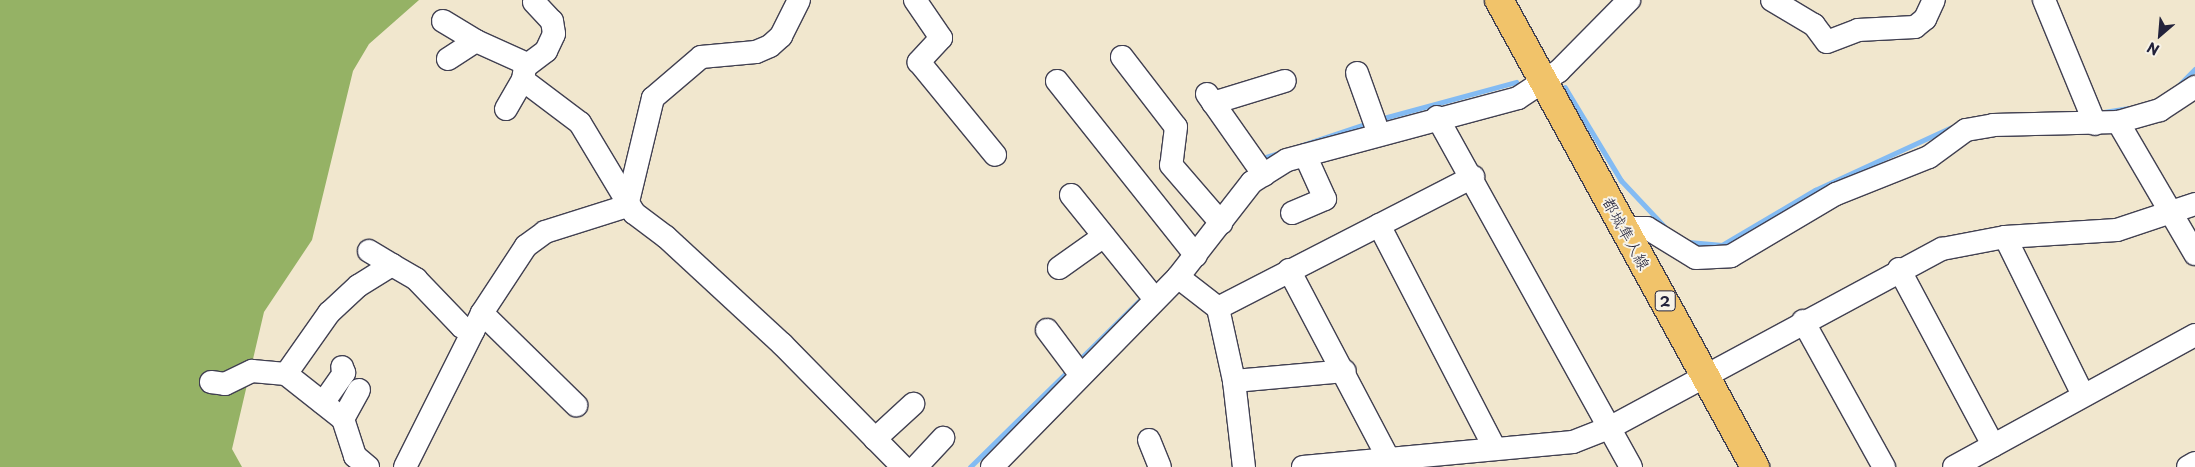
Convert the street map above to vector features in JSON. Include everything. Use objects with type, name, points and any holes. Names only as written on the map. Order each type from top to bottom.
[{"type":"main road","name":"都城隼人線","points":[[1499,0],[1755,467]]},
{"type":"street","points":[[628,206],[653,98],[700,57],[756,52],[770,46],[781,36],[799,0]]},
{"type":"street","points":[[915,0],[941,38],[918,62],[995,156]]},
{"type":"street","points":[[992,467],[1076,368],[1151,294],[1178,277],[1192,251],[1217,218],[1252,182],[1259,168],[1305,155],[1376,125],[1436,117],[1518,98],[1544,82],[1629,0]]},
{"type":"street","points":[[1772,0],[1814,25]]},
{"type":"street","points":[[1800,0],[1814,25],[1827,42],[1858,30],[1907,28],[1925,19],[1934,0]]},
{"type":"street","points":[[2044,0],[2092,117]]},
{"type":"street","points":[[516,87],[546,51],[554,34],[552,21],[534,2]]},
{"type":"street","points":[[443,21],[476,41],[516,87],[583,127],[628,206],[782,344],[903,467]]},
{"type":"street","points":[[448,59],[476,41]]},
{"type":"street","points":[[1122,57],[1176,127],[1172,165],[1217,218]]},
{"type":"street","points":[[499,64],[516,87]]},
{"type":"street","points":[[1357,73],[1376,125]]},
{"type":"street","points":[[1057,80],[1192,251]]},
{"type":"street","points":[[1259,168],[1210,99],[1285,81]]},
{"type":"street","points":[[1624,228],[1647,228],[1696,258],[1714,260],[1749,248],[1836,194],[1929,157],[1966,130],[1993,125],[2092,117],[2118,122],[2160,110],[2195,87]]},
{"type":"street","points":[[1436,117],[1473,177],[1611,427],[1631,467]]},
{"type":"street","points":[[2118,122],[2195,254]]},
{"type":"street","points":[[1292,213],[1331,197],[1305,155]]},
{"type":"street","points":[[1218,308],[1473,177]]},
{"type":"street","points":[[1071,195],[1151,294]]},
{"type":"street","points":[[1304,467],[1393,463],[1495,449],[1573,442],[1611,427],[1899,269],[1942,249],[2005,237],[2117,230],[2173,215],[2195,204]]},
{"type":"street","points":[[405,467],[478,322],[516,258],[535,238],[628,206]]},
{"type":"street","points":[[1380,225],[1495,449]]},
{"type":"street","points":[[1059,268],[1104,236]]},
{"type":"street","points":[[2005,237],[2083,395]]},
{"type":"street","points":[[369,251],[416,279],[462,327],[478,322]]},
{"type":"street","points":[[286,374],[329,314],[358,286],[392,265]]},
{"type":"street","points":[[1899,269],[1993,445]]},
{"type":"street","points":[[1289,270],[1393,463]]},
{"type":"street","points":[[1178,277],[1218,308],[1234,382],[1244,467]]},
{"type":"street","points":[[1803,321],[1884,467]]},
{"type":"street","points":[[478,322],[576,404]]},
{"type":"street","points":[[1047,330],[1076,368]]},
{"type":"street","points":[[1954,467],[2195,335]]},
{"type":"street","points":[[323,403],[344,373],[342,367]]},
{"type":"street","points":[[211,382],[225,384],[252,371],[286,374],[343,419],[355,456],[368,467]]},
{"type":"street","points":[[1234,382],[1345,372]]},
{"type":"street","points":[[343,419],[358,390]]},
{"type":"street","points":[[875,439],[913,404]]},
{"type":"street","points":[[916,467],[943,438]]},
{"type":"street","points":[[1149,440],[1160,467]]},
{"type":"street","points":[[2188,467],[2195,463]]},
{"type":"green space","points":[[0,0],[419,0],[369,44],[353,71],[312,240],[264,312],[232,449],[242,467],[0,467]]},
{"type":"waterway","points":[[2178,86],[2195,69]]},
{"type":"waterway","points":[[1380,119],[1516,82]]},
{"type":"waterway","points":[[1565,87],[1621,180],[1666,228]]},
{"type":"waterway","points":[[2104,112],[2129,108]]},
{"type":"waterway","points":[[1260,159],[1368,123]]},
{"type":"waterway","points":[[1689,242],[1722,245],[1815,190],[1950,128]]},
{"type":"waterway","points":[[1078,361],[1144,296]]},
{"type":"waterway","points":[[970,467],[1069,370]]}]
